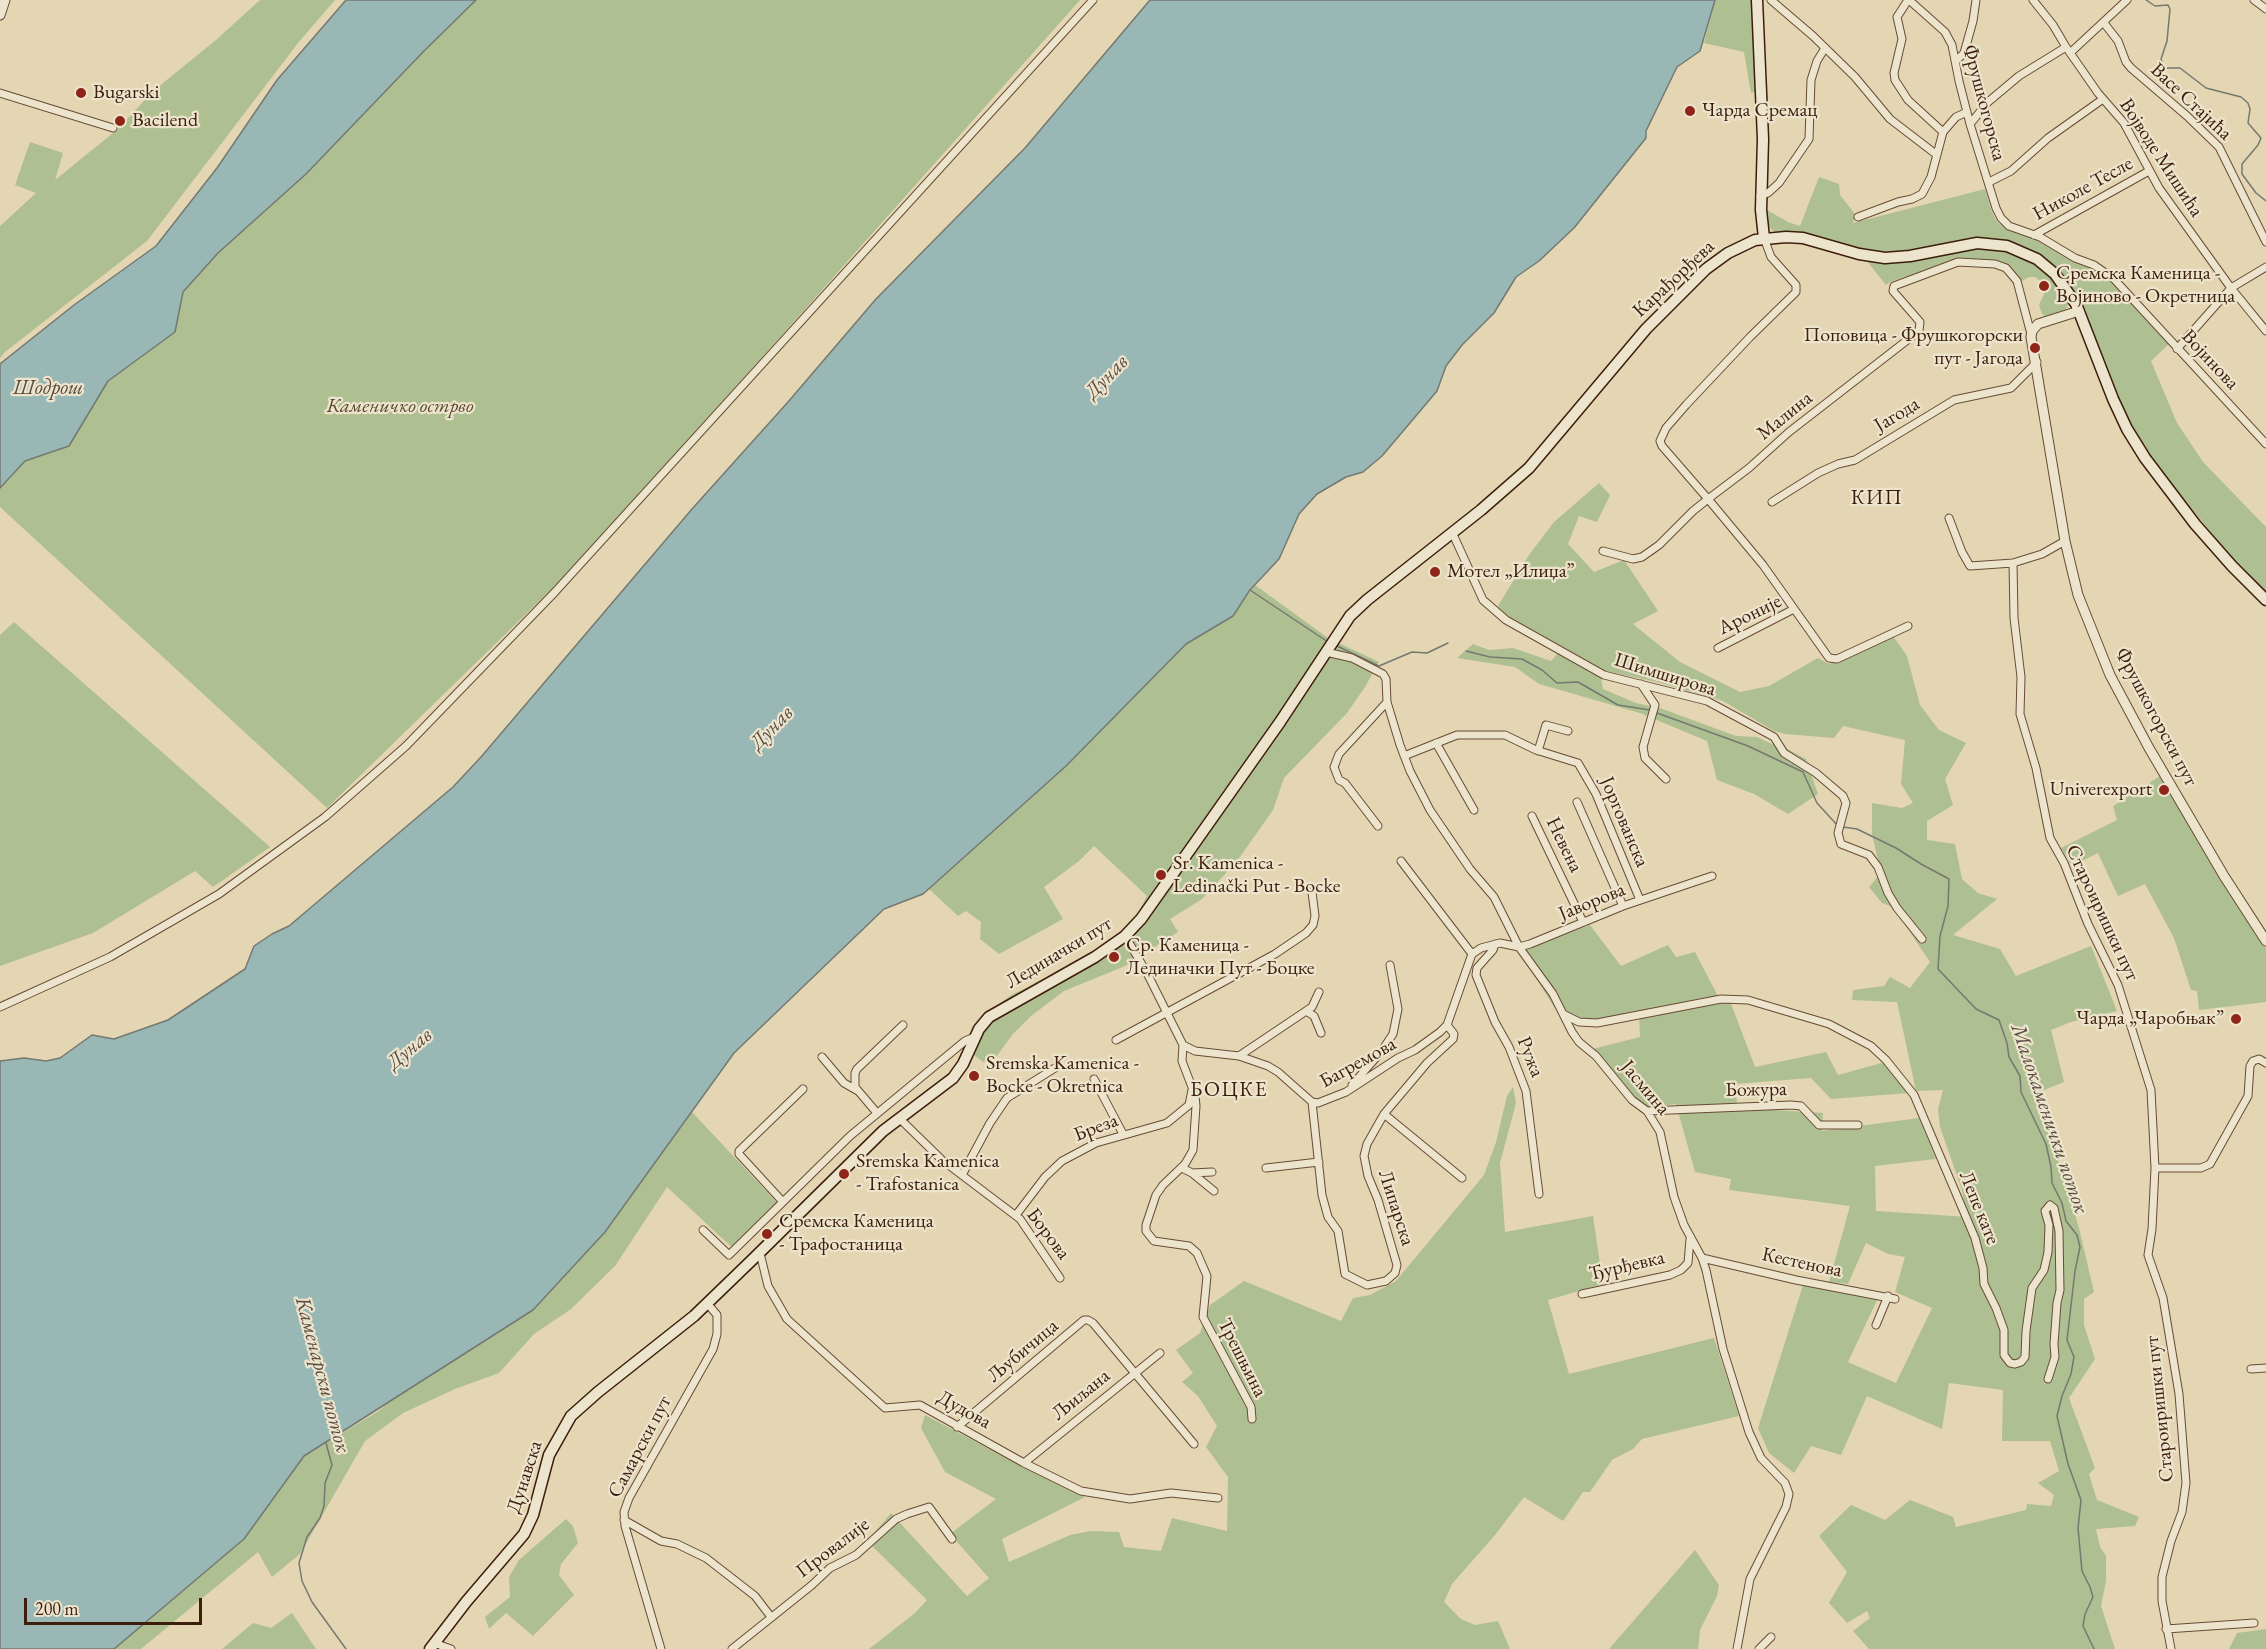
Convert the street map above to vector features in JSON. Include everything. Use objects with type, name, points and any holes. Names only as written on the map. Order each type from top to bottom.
[{"type":"main road","points":[[1757,0],[1763,139],[1760,196],[1764,238],[1803,238],[1859,254],[1885,258],[1921,254],[1977,243],[2007,246],[2037,259],[2069,292],[2079,311],[2113,399],[2127,429],[2145,458],[2195,524],[2266,600]]},
{"type":"main road","name":"Карађорђева","points":[[1452,532],[1529,468],[1640,336],[1701,274],[1728,253],[1764,238]]},
{"type":"main road","name":"Лединачки пут","points":[[694,1316],[866,1146],[953,1078],[966,1060],[981,1025],[993,1013],[1095,957],[1125,936],[1141,919],[1280,722],[1336,636],[1358,608],[1452,532]]},
{"type":"main road","name":"Дунавска","points":[[432,1646],[524,1534],[533,1515],[549,1455],[571,1416],[694,1316]]},
{"type":"street","points":[[0,15],[4,0]]},
{"type":"street","points":[[0,1007],[110,957],[219,894],[325,817],[406,746],[555,592],[1093,0]]},
{"type":"street","points":[[1771,0],[1825,48],[1855,78],[1890,119],[1937,155]]},
{"type":"street","points":[[1909,0],[1897,18],[1902,39],[1894,73],[1895,80],[1908,100],[1942,132]]},
{"type":"street","name":"Фрушкогорска","points":[[1909,0],[1947,35],[1956,61],[1970,124],[1996,208],[2001,218],[2009,226]]},
{"type":"street","points":[[1956,61],[1964,53],[1976,0]]},
{"type":"street","name":"Војводе Мишића","points":[[2033,0],[2129,132],[2148,171],[2231,288],[2266,331]]},
{"type":"street","points":[[1970,124],[1988,102],[2019,76],[2068,50],[2104,23],[2127,0]]},
{"type":"street","points":[[2254,0],[2266,9]]},
{"type":"street","name":"Васе Стајића","points":[[2104,23],[2118,41],[2124,57],[2132,68],[2219,147],[2266,242]]},
{"type":"street","points":[[1760,196],[1768,194],[1779,183],[1809,139],[1811,80],[1817,60],[1825,48]]},
{"type":"street","points":[[0,93],[113,128]]},
{"type":"street","points":[[1989,183],[2011,171],[2048,138],[2103,99]]},
{"type":"street","points":[[1858,217],[1918,197],[1927,186],[1942,132],[1956,117],[1967,112]]},
{"type":"street","name":"Николе Тесле","points":[[2034,235],[2148,171]]},
{"type":"street","name":"Војинова","points":[[2009,226],[2034,235],[2075,258],[2094,265],[2114,279],[2266,444]]},
{"type":"street","points":[[1764,238],[1771,257],[1796,285],[1796,292],[1686,405],[1666,428],[1660,441],[1763,565],[1794,609]]},
{"type":"street","name":"Малина","points":[[1603,551],[1633,559],[1642,557],[1659,545],[1693,511],[1749,468],[1789,432],[1919,331],[1920,322],[1893,292],[1894,286],[1958,262],[1977,261],[1995,264],[2010,272],[2017,281],[2027,320]]},
{"type":"street","points":[[2178,349],[2231,288],[2266,267]]},
{"type":"street","points":[[2027,320],[2031,324],[2038,324],[2079,311]]},
{"type":"street","points":[[2027,320],[2031,337]]},
{"type":"street","points":[[2031,337],[2032,331],[2038,324]]},
{"type":"street","name":"Фрушкогорски пут","points":[[2031,337],[2037,362],[2065,541],[2078,595],[2118,691],[2224,876],[2266,941]]},
{"type":"street","name":"Јагода","points":[[1772,502],[1818,473],[1838,464],[1855,460],[1954,400],[2011,388],[2037,362]]},
{"type":"street","points":[[1949,518],[1970,566],[2013,563],[2042,554],[2065,541]]},
{"type":"street","name":"Шимширова","points":[[1452,532],[1483,600],[1506,620],[1604,675],[1707,701],[1774,737],[1784,753],[1816,773],[1843,796],[1846,803],[1838,833],[1841,844],[1869,855],[1878,867],[1892,901],[1922,939]]},
{"type":"street","name":"Староиришки пут","points":[[2013,563],[2014,618],[2021,677],[2022,723],[2038,777],[2050,838],[2064,863],[2088,924],[2118,985],[2151,1090],[2155,1168],[2152,1230],[2148,1255],[2163,1298],[2180,1394],[2186,1482],[2182,1512],[2171,1541],[2162,1577],[2162,1601],[2171,1649]]},
{"type":"street","name":"Ароније","points":[[1718,648],[1794,609],[1826,655],[1833,659],[1908,626]]},
{"type":"street","name":"Јасмина","points":[[1328,649],[1352,657],[1380,672],[1386,679],[1387,702],[1404,756],[1431,810],[1470,869],[1494,897],[1519,947],[1553,994],[1579,1042],[1596,1056],[1632,1101],[1647,1111],[1660,1132],[1674,1197],[1690,1239],[1702,1258],[1723,1349],[1749,1432],[1761,1458],[1785,1483],[1789,1494],[1786,1507],[1750,1578],[1737,1649]]},
{"type":"street","points":[[1641,684],[1655,705],[1643,747],[1645,758],[1665,779]]},
{"type":"street","points":[[1378,826],[1344,783],[1339,780],[1334,766],[1339,754],[1387,702]]},
{"type":"street","points":[[1538,751],[1546,725],[1568,730]]},
{"type":"street","name":"Јоргованска","points":[[1404,756],[1457,735],[1505,735],[1538,751],[1581,766],[1596,794],[1640,900]]},
{"type":"street","points":[[1436,743],[1474,810]]},
{"type":"street","points":[[1577,802],[1623,906]]},
{"type":"street","name":"Невена","points":[[1532,816],[1583,922]]},
{"type":"street","points":[[1401,861],[1472,954]]},
{"type":"street","name":"Јаворова","points":[[1519,947],[1549,938],[1623,906],[1712,876]]},
{"type":"street","points":[[1116,1040],[1275,954],[1306,933],[1313,925],[1315,916],[1312,892]]},
{"type":"street","points":[[1125,936],[1135,950],[1183,1045]]},
{"type":"street","points":[[1447,1025],[1472,954],[1481,948],[1495,944],[1519,947]]},
{"type":"street","name":"Ружа","points":[[1495,944],[1493,950],[1477,968],[1476,975],[1495,1022],[1509,1047],[1526,1091],[1539,1194]]},
{"type":"street","points":[[1346,1092],[1381,1052],[1393,1034],[1398,1009],[1390,965]]},
{"type":"street","points":[[1239,1056],[1306,1011],[1316,1002],[1319,993]]},
{"type":"street","name":"Лепе кате","points":[[1563,1014],[1579,1022],[1597,1023],[1721,999],[1748,1000],[1829,1024],[1871,1046],[1886,1060],[1914,1095],[1975,1238],[1983,1268],[1984,1284],[2004,1330],[2004,1355],[2010,1363],[2015,1364],[2025,1358],[2032,1288],[2044,1270],[2048,1252],[2049,1226],[2045,1211],[2050,1205],[2054,1208],[2059,1231],[2060,1290],[2057,1303],[2055,1357],[2048,1379]]},
{"type":"street","points":[[1306,1011],[1314,1016],[1321,1033]]},
{"type":"street","points":[[877,1113],[858,1091],[854,1081],[857,1069],[903,1025]]},
{"type":"street","name":"Багремова","points":[[1183,1045],[1195,1051],[1239,1056],[1268,1066],[1312,1102],[1323,1102],[1346,1092],[1398,1058],[1415,1050],[1447,1025]]},
{"type":"street","name":"Липарска","points":[[1312,1102],[1322,1195],[1329,1217],[1338,1231],[1345,1274],[1367,1285],[1381,1283],[1392,1278],[1397,1264],[1378,1200],[1366,1171],[1364,1156],[1367,1144],[1384,1114],[1427,1063],[1453,1038],[1454,1034],[1447,1025]]},
{"type":"street","points":[[703,1230],[729,1255],[877,1113],[965,1041],[976,1036]]},
{"type":"street","name":"Трешњина","points":[[1183,1045],[1182,1061],[1196,1106],[1194,1143],[1191,1156],[1156,1195],[1146,1230],[1154,1241],[1190,1246],[1197,1253],[1207,1276],[1203,1317],[1251,1407],[1252,1419]]},
{"type":"street","points":[[822,1057],[844,1083],[858,1091]]},
{"type":"street","points":[[2155,1168],[2201,1168],[2210,1164],[2248,1096],[2250,1066],[2253,1061],[2259,1059],[2266,1063]]},
{"type":"street","points":[[962,1175],[990,1123],[1007,1098],[1055,1068]]},
{"type":"street","points":[[1094,1079],[1123,1134]]},
{"type":"street","name":"Бреза","points":[[1016,1215],[1045,1177],[1062,1161],[1096,1143],[1167,1123],[1189,1105],[1192,1088]]},
{"type":"street","points":[[783,1202],[739,1154],[739,1151],[802,1089]]},
{"type":"street","name":"Божура","points":[[1647,1111],[1791,1105],[1801,1106],[1819,1125],[1858,1125]]},
{"type":"street","points":[[1384,1114],[1462,1178]]},
{"type":"street","name":"Борова","points":[[899,1118],[925,1146],[1016,1215],[1060,1278]]},
{"type":"street","points":[[1266,1168],[1319,1162]]},
{"type":"street","points":[[1182,1168],[1214,1191]]},
{"type":"street","points":[[1192,1173],[1212,1172]]},
{"type":"street","name":"Ђурђевка","points":[[1582,1294],[1670,1275],[1681,1270],[1688,1263],[1690,1239]]},
{"type":"street","name":"Дудова","points":[[760,1253],[768,1286],[787,1319],[885,1408],[920,1405],[1071,1487],[1099,1495],[1130,1499],[1175,1493],[1218,1498]]},
{"type":"street","name":"Кестенова","points":[[1702,1258],[1796,1280],[1891,1298],[1876,1325]]},
{"type":"street","name":"Самарски пут","points":[[661,1649],[624,1520],[624,1512],[629,1498],[713,1348],[717,1334],[717,1315],[707,1303]]},
{"type":"street","name":"Љубичица","points":[[957,1427],[1084,1320],[1093,1323],[1134,1374]]},
{"type":"street","name":"Љиљана","points":[[1024,1463],[1160,1353]]},
{"type":"street","points":[[2251,1369],[2266,1368]]},
{"type":"street","points":[[1134,1374],[1194,1444]]},
{"type":"street","name":"Провалије","points":[[732,1649],[830,1568],[856,1555],[896,1520],[907,1514],[929,1507],[952,1539]]},
{"type":"street","points":[[624,1520],[662,1541],[677,1544],[706,1558],[756,1596],[771,1617]]},
{"type":"street","points":[[2166,1629],[2254,1623]]},
{"type":"street","points":[[1759,1649],[1771,1637]]},
{"type":"street","name":"Дунавска","points":[[432,1646],[451,1649]]},
{"type":"green space","points":[[260,0],[335,0],[298,43],[147,241],[0,358],[0,226],[36,193],[15,185],[30,142],[63,153],[55,180],[118,129],[152,92],[216,40]]},
{"type":"green space","name":"Каменичко острво","points":[[476,0],[1080,0],[566,575],[327,808],[0,507],[0,488],[25,461],[69,446],[108,381],[175,332],[183,292],[218,253],[306,174]]},
{"type":"green space","points":[[1715,0],[1752,0],[1757,91],[1751,93],[1744,52],[1704,43]]},
{"type":"green space","points":[[1819,177],[1839,184],[1840,195],[1855,214],[1853,223],[1985,189],[1997,222],[2005,228],[2032,238],[2095,269],[2111,281],[2169,344],[2151,361],[2177,423],[2203,462],[2266,527],[2266,593],[2236,563],[2149,456],[2115,399],[2078,295],[2059,270],[2039,255],[1977,239],[1921,250],[1885,254],[1776,233],[1768,226],[1767,210],[1800,226]]},
{"type":"green space","points":[[1975,247],[2002,249],[2028,259],[2046,272],[2069,302],[2065,311],[2049,318],[2046,317],[2042,314],[2039,305],[2045,292],[2042,282],[2035,277],[2029,277],[2020,282],[2013,271],[1996,261],[1958,259],[1886,285],[1866,260]]},
{"type":"green space","points":[[1599,483],[1610,495],[1597,522],[1579,516],[1568,544],[1594,572],[1624,560],[1658,611],[1633,624],[1680,662],[1740,692],[1769,686],[1818,658],[1829,664],[1893,636],[1907,656],[1920,705],[1939,730],[1966,743],[1945,779],[1953,805],[1927,821],[1927,840],[1955,844],[1962,879],[1978,893],[1997,899],[1953,935],[2000,949],[2016,976],[2091,946],[2117,1011],[2071,1022],[2051,1030],[2064,1082],[2039,1092],[2037,1110],[2054,1146],[2079,1228],[2094,1292],[2084,1299],[2084,1325],[2095,1359],[2069,1398],[2095,1468],[2089,1474],[2097,1500],[2139,1517],[2135,1526],[2096,1529],[2100,1547],[2106,1556],[2106,1581],[2101,1606],[2115,1649],[1869,1649],[1853,1631],[1870,1618],[1867,1611],[1847,1623],[1829,1603],[1847,1572],[1819,1536],[1851,1505],[1885,1520],[1910,1500],[1953,1517],[1956,1527],[2026,1510],[2027,1504],[2051,1506],[2054,1495],[2038,1483],[2059,1471],[2050,1441],[2002,1441],[2003,1390],[1949,1383],[1942,1429],[1867,1396],[1841,1455],[1811,1446],[1794,1473],[1769,1453],[1758,1428],[1803,1285],[1877,1300],[1848,1362],[1896,1383],[1932,1308],[1895,1292],[1905,1257],[1888,1254],[1866,1243],[1848,1284],[1829,1282],[1850,1206],[1729,1190],[1731,1179],[1695,1172],[1676,1104],[1647,1107],[1627,1092],[1593,1049],[1640,1037],[1639,1013],[1575,1022],[1556,1010],[1519,951],[1590,925],[1621,966],[1668,945],[1676,957],[1695,952],[1720,1000],[1730,1001],[1755,1067],[1826,1052],[1838,1075],[1885,1062],[1908,1093],[1831,1099],[1811,1078],[1734,1084],[1738,1108],[1823,1113],[1822,1131],[1919,1118],[1936,1159],[1875,1166],[1876,1211],[1968,1217],[1961,1187],[1940,1127],[1938,1109],[1943,1090],[1916,1091],[1897,1002],[1852,1000],[1853,990],[1884,986],[1890,977],[1910,988],[1930,962],[1893,907],[1882,903],[1869,887],[1881,873],[1872,834],[1872,803],[1902,808],[1913,803],[1901,784],[1905,740],[1843,726],[1834,738],[1774,731],[1723,701],[1657,682],[1606,671],[1504,614],[1498,606],[1529,555],[1554,522]]},
{"type":"green space","points":[[1255,585],[1328,638],[1379,662],[1365,687],[1347,713],[1284,778],[1273,810],[1237,861],[1202,899],[1170,919],[1178,932],[1125,966],[1064,991],[1031,1016],[1013,1034],[996,1057],[983,1062],[973,1054],[977,1038],[970,1034],[995,1007],[1011,995],[1092,957],[1115,942],[1136,917],[1147,896],[1094,846],[1079,861],[1044,887],[1063,919],[999,954],[980,939],[981,922],[966,911],[958,916],[929,889],[1066,766],[1186,644],[1233,616]]},
{"type":"green space","points":[[14,622],[270,847],[213,887],[195,871],[93,933],[0,966],[0,635]]},
{"type":"green space","points":[[1473,644],[1489,650],[1513,648],[1551,661],[1559,652],[1601,677],[1603,689],[1636,703],[1660,708],[1736,736],[1757,737],[1784,747],[1806,759],[1818,794],[1788,814],[1754,794],[1717,780],[1707,741],[1640,713],[1539,684],[1515,667],[1457,658]]},
{"type":"green space","points":[[2160,776],[2219,877],[2266,949],[2266,1002],[2199,1010],[2197,991],[2191,990],[2174,938],[2145,884],[2118,896],[2098,853],[2072,866],[2061,848],[2117,820],[2113,806]]},
{"type":"green space","points":[[1513,1087],[1516,1103],[1500,1163],[1505,1232],[1593,1216],[1603,1284],[1548,1300],[1569,1374],[1714,1338],[1739,1416],[1642,1439],[1633,1449],[1612,1460],[1590,1492],[1583,1492],[1563,1521],[1524,1497],[1495,1535],[1452,1584],[1444,1602],[1461,1619],[1475,1625],[1498,1621],[1510,1649],[869,1649],[915,1613],[927,1600],[867,1541],[891,1513],[967,1596],[989,1578],[950,1534],[996,1499],[945,1472],[921,1428],[925,1415],[1085,1497],[1002,1539],[1009,1562],[1070,1535],[1091,1531],[1119,1532],[1124,1547],[1161,1551],[1172,1518],[1227,1531],[1228,1477],[1206,1447],[1217,1426],[1198,1396],[1182,1382],[1193,1373],[1176,1350],[1200,1333],[1210,1305],[1244,1281],[1341,1321],[1353,1298],[1370,1295],[1396,1281],[1484,1175],[1496,1142],[1507,1096]]},
{"type":"green space","points":[[692,1112],[782,1208],[737,1252],[667,1187],[615,1266],[571,1309],[534,1334],[499,1373],[455,1389],[403,1413],[365,1441],[300,1554],[272,1577],[258,1552],[141,1649],[114,1649],[244,1539],[304,1456],[377,1412],[605,1232]]},
{"type":"green space","points":[[566,1519],[573,1526],[578,1543],[561,1564],[559,1575],[574,1595],[533,1636],[506,1613],[489,1629],[485,1617],[510,1597],[509,1577],[519,1560]]},
{"type":"green space","points":[[1695,1550],[1719,1585],[1717,1596],[1700,1630],[1698,1649],[1609,1649]]},
{"type":"green space","points":[[292,1613],[316,1649],[222,1649],[253,1623],[271,1628]]},
{"type":"green space","points":[[2266,1629],[2266,1649],[2229,1649],[2237,1633]]},
{"type":"water","name":"Шодрош","points":[[346,0],[476,0],[306,174],[218,253],[183,292],[175,332],[108,381],[69,446],[25,461],[0,488],[0,364],[74,305],[156,246],[217,168],[277,80]]},
{"type":"water","name":"Дунав","points":[[1150,0],[1715,0],[1700,51],[1677,67],[1646,131],[1646,138],[1574,228],[1539,261],[1516,277],[1494,313],[1462,345],[1446,366],[1437,391],[1382,456],[1363,472],[1346,477],[1317,494],[1299,514],[1279,559],[1250,590],[1233,616],[1186,644],[1066,766],[923,894],[884,909],[734,1053],[605,1232],[533,1310],[304,1456],[244,1539],[114,1649],[0,1649],[0,1061],[24,1058],[46,1061],[60,1058],[92,1035],[114,1039],[168,1020],[245,969],[254,946],[289,926],[453,787],[876,299],[1025,148]]},
{"type":"waterway","points":[[2146,0],[2155,6],[2168,5],[2170,9],[2167,41],[2161,59],[2163,67],[2180,68],[2206,88],[2241,97],[2248,103],[2250,109],[2248,123],[2261,138],[2242,164],[2242,174],[2256,193],[2266,201]]},
{"type":"waterway","name":"Малокаменички поток","points":[[1250,590],[1328,642]]},
{"type":"waterway","name":"Малокаменички поток","points":[[1335,645],[1379,666],[1412,652],[1427,653],[1448,643]]},
{"type":"waterway","name":"Малокаменички поток","points":[[1466,651],[1490,657],[1522,659],[1542,670],[1557,683],[1578,682],[1618,705],[1650,710]]},
{"type":"waterway","name":"Малокаменички поток","points":[[1657,713],[1748,746],[1803,772],[1817,803],[1838,826]]},
{"type":"waterway","name":"Малокаменички поток","points":[[1843,827],[1857,829],[1896,848],[1949,879],[1948,906],[1940,936],[1938,969],[1976,1009],[1999,1020],[2009,1057],[2020,1076],[2021,1092],[2046,1144],[2052,1183],[2062,1203],[2066,1221],[2077,1235],[2080,1247],[2067,1340],[2074,1357],[2071,1374],[2057,1416],[2068,1464],[2081,1500],[2078,1528],[2082,1571],[2093,1597],[2085,1614],[2083,1626],[2094,1649]]},
{"type":"waterway","name":"Каменарски поток","points":[[326,1443],[332,1465],[325,1483],[324,1506],[320,1518],[307,1537],[299,1563],[302,1581],[312,1602],[346,1649]]},
{"type":"place","name":"Bugarski","points":[[81,93]]},
{"type":"place","name":"Чарда Сремац","points":[[1690,111]]},
{"type":"place","name":"Bacilend","points":[[120,121]]},
{"type":"place","name":"Сремска Каменица - Војиново - Окретница","points":[[2044,286]]},
{"type":"place","name":"Поповица - Фрушкогорски пут - Јагода","points":[[2035,348]]},
{"type":"place","name":"Мотел „Илиџа”","points":[[1435,572]]},
{"type":"place","name":"Univerexport","points":[[2164,790]]},
{"type":"place","name":"Sr. Kamenica - Ledinački Put - Bocke","points":[[1161,875]]},
{"type":"place","name":"Ср. Каменица - Лединачки Пут - Боцке","points":[[1114,957]]},
{"type":"place","name":"Чарда „Чаробњак”","points":[[2236,1019]]},
{"type":"place","name":"Sremska Kamenica - Bocke - Okretnica","points":[[974,1076]]},
{"type":"place","name":"Sremska Kamenica - Trafostanica","points":[[844,1174]]},
{"type":"place","name":"Сремска Каменица - Трафостаница","points":[[767,1234]]},
{"type":"district","name":"КИП","points":[[1877,498]]},
{"type":"district","name":"БОЦКЕ","points":[[1229,1090]]}]
